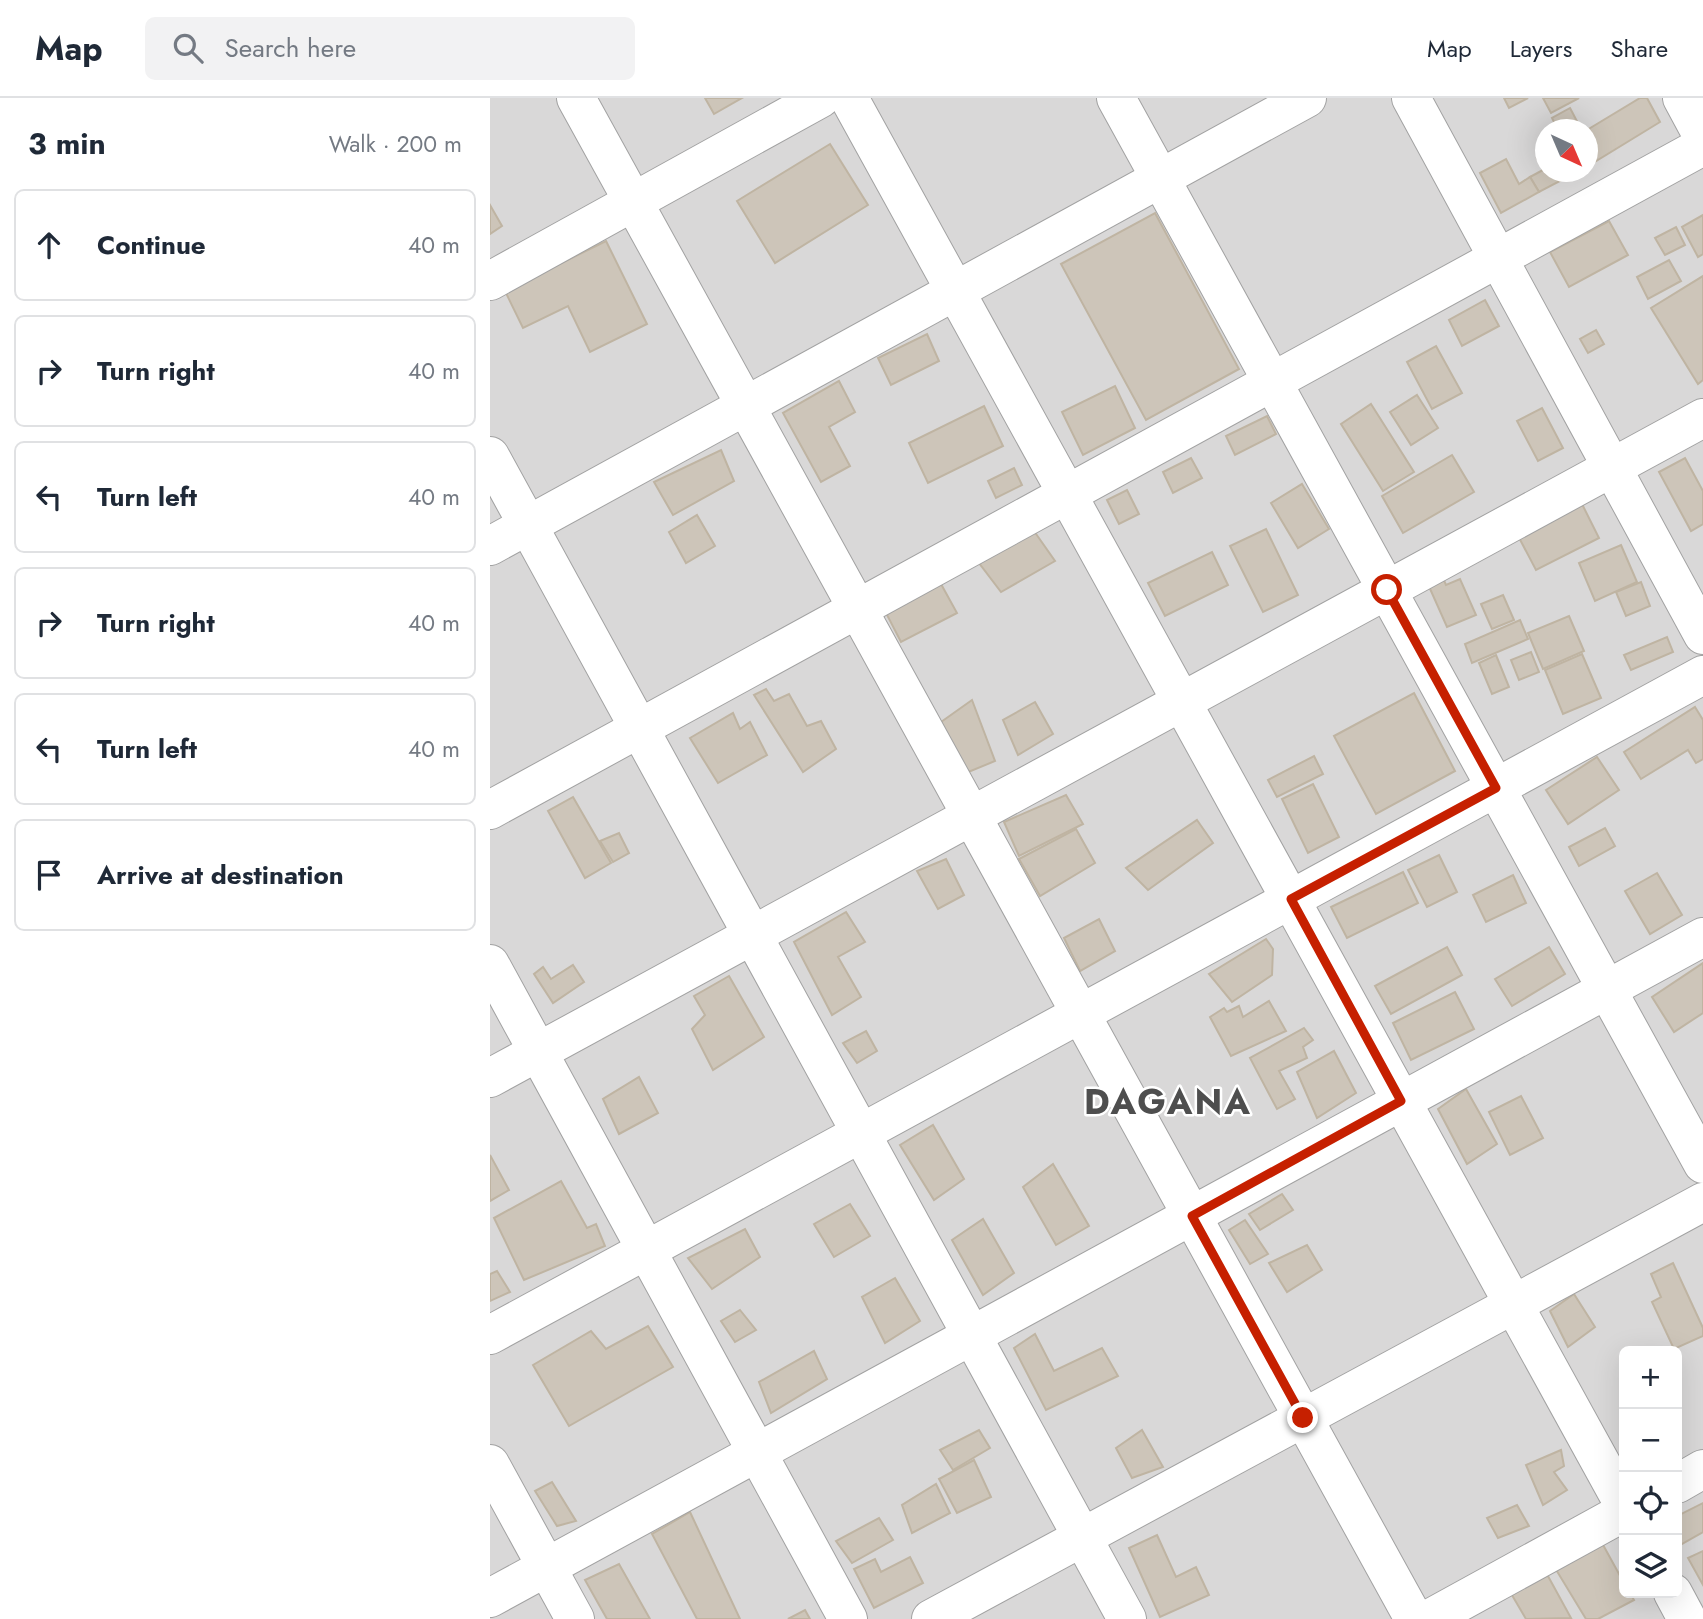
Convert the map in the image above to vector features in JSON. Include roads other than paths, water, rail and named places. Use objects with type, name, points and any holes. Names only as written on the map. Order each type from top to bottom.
[{"type":"street","points":[[576,98],[1414,1619]]},
{"type":"street","points":[[490,281],[821,98]]},
{"type":"street","points":[[849,98],[1619,1496]]},
{"type":"street","points":[[1116,98],[1703,1164]]},
{"type":"street","points":[[490,545],[1307,98]]},
{"type":"street","points":[[1411,98],[1703,635]]},
{"type":"street","points":[[1682,98],[1703,137]]},
{"type":"street","points":[[490,810],[1703,146]]},
{"type":"street","points":[[490,1078],[1703,418]]},
{"type":"street","points":[[490,456],[1127,1619]]},
{"type":"street","points":[[490,1335],[1703,675]]},
{"type":"street","points":[[490,1598],[1703,937]]},
{"type":"street","points":[[490,964],[848,1619]]},
{"type":"street","points":[[931,1619],[1703,1202]]},
{"type":"street","points":[[490,1464],[575,1619]]},
{"type":"street","points":[[1682,1480],[1703,1469]]},
{"type":"street","points":[[1429,1619],[1619,1515]]},
{"type":"street","points":[[1676,1598],[1687,1619]]},
{"type":"district","name":"DAGANA","points":[[1168,1102]]}]
